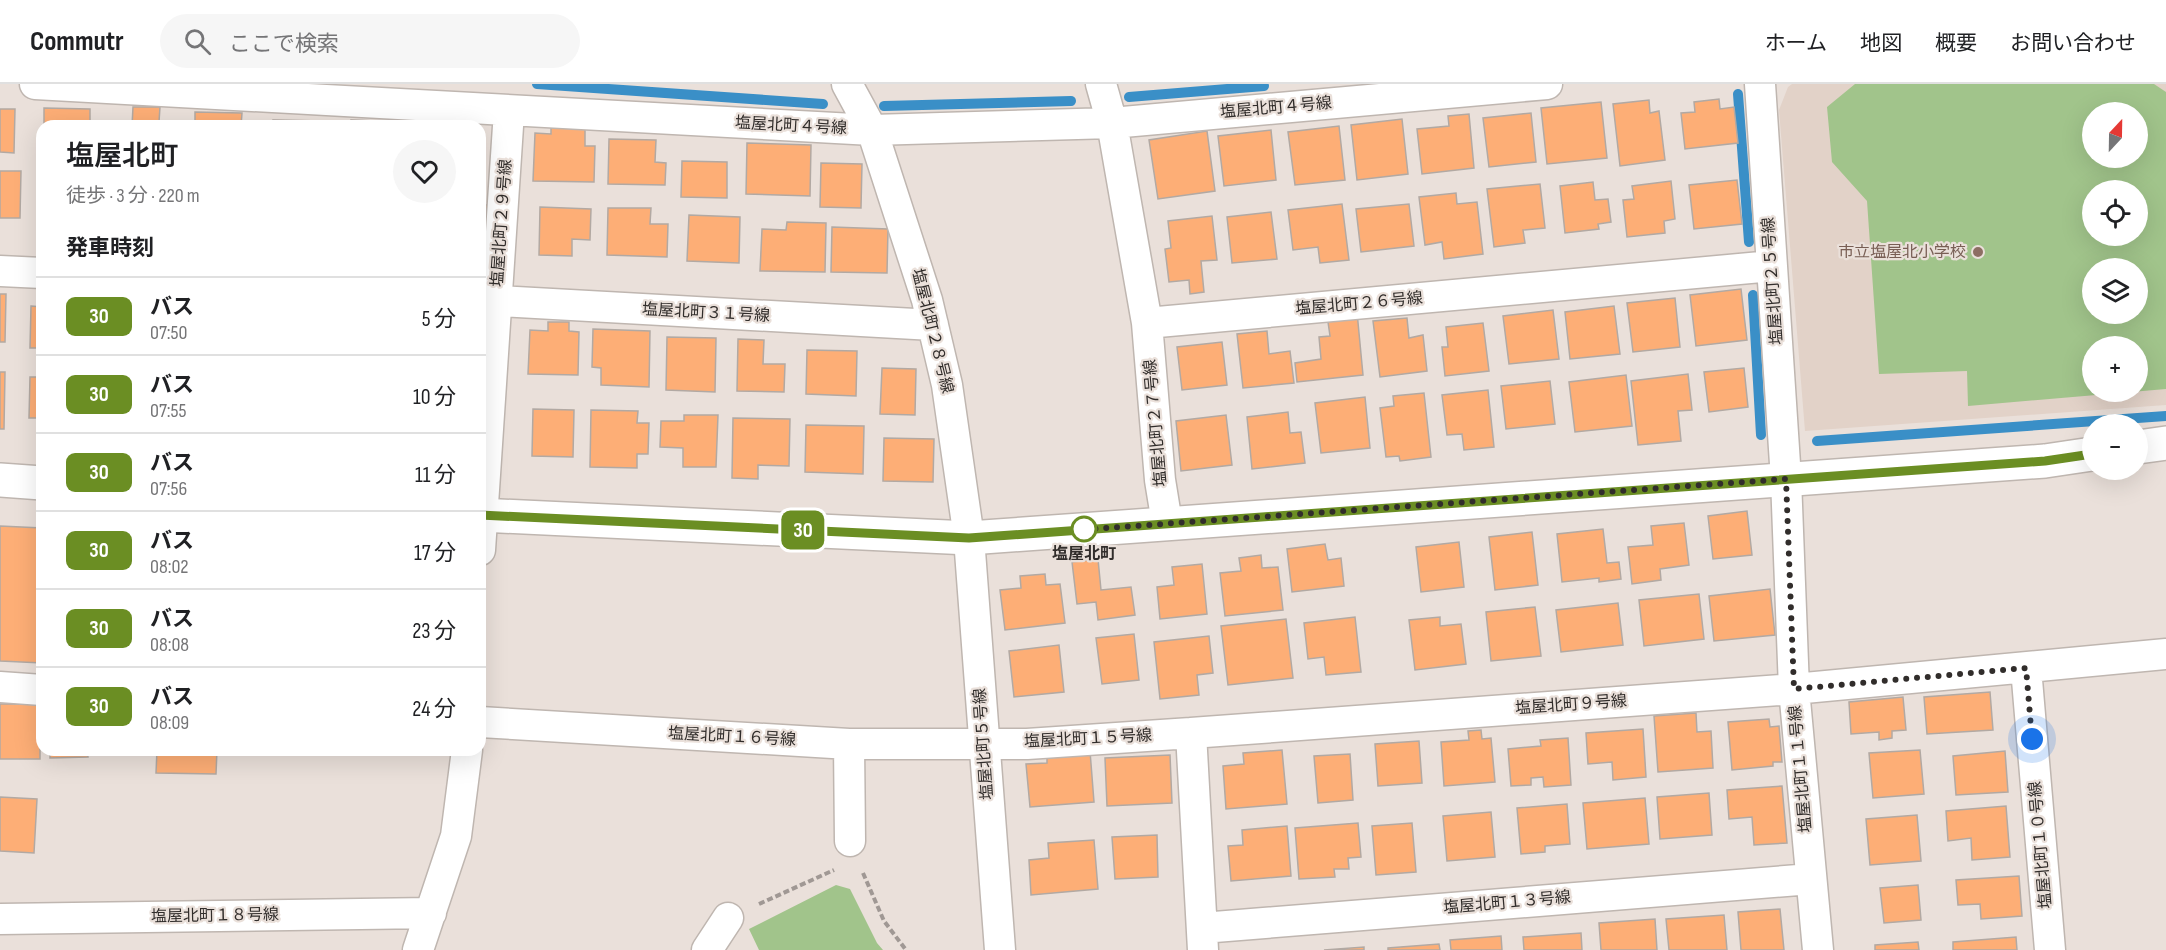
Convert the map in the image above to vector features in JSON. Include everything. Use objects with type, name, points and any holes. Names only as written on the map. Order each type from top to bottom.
[{"type":"street","name":"塩屋北町４号線","points":[[35,84],[872,130],[1112,123],[1304,95],[1547,84]]},
{"type":"street","name":"塩屋北町２８号線","points":[[847,84],[872,130],[927,300],[947,385],[969,538]]},
{"type":"street","points":[[1101,84],[1112,123],[1147,323]]},
{"type":"street","name":"塩屋北町２５号線","points":[[1760,84],[1786,479]]},
{"type":"street","name":"塩屋北町２９号線","points":[[486,361],[488,300],[509,111]]},
{"type":"street","name":"塩屋北町２６号線","points":[[1147,323],[1773,266]]},
{"type":"street","points":[[0,271],[36,273]]},
{"type":"street","name":"塩屋北町３１号線","points":[[488,300],[933,325]]},
{"type":"street","name":"塩屋北町２７号線","points":[[1147,323],[1160,480],[1167,523]]},
{"type":"street","points":[[2148,446],[2166,443]]},
{"type":"street","points":[[486,515],[969,538],[2045,461],[2082,455]]},
{"type":"street","name":"塩屋北町１１号線","points":[[1786,479],[1794,689],[1818,950]]},
{"type":"street","points":[[0,480],[36,483]]},
{"type":"street","name":"塩屋北町５号線","points":[[969,538],[1000,950]]},
{"type":"street","name":"塩屋北町９号線","points":[[1191,733],[1794,689],[2166,654]]},
{"type":"street","name":"塩屋北町１０号線","points":[[2026,668],[2050,950]]},
{"type":"street","points":[[0,687],[36,690]]},
{"type":"street","name":"塩屋北町１６号線","points":[[486,722],[849,744],[984,744]]},
{"type":"street","points":[[1191,733],[1203,939]]},
{"type":"street","name":"塩屋北町１５号線","points":[[984,744],[1027,744],[1191,733]]},
{"type":"street","points":[[849,744],[854,850]]},
{"type":"street","points":[[418,950],[456,836],[466,756]]},
{"type":"street","name":"塩屋北町１３号線","points":[[1203,939],[1811,879]]},
{"type":"street","name":"塩屋北町１８号線","points":[[0,919],[431,913]]},
{"type":"street","points":[[707,950],[728,918]]},
{"type":"path","points":[[728,918],[854,850],[884,921],[906,950]]},
{"type":"shaded area","name":"市立塩屋北小学校","points":[[1792,84],[2166,84],[2166,405],[1805,431],[1779,110],[1788,87]]},
{"type":"green space","name":"市立塩屋北小学校","points":[[1855,84],[2154,84],[2166,92],[2166,389],[2148,390],[2148,336],[2082,336],[2082,396],[1968,406],[1967,371],[1879,374],[1867,201],[1832,162],[1827,107]]},
{"type":"green space","points":[[836,885],[850,889],[877,943],[883,950],[759,950],[749,929]]},
{"type":"building","points":[[1719,99],[1720,109],[1734,107],[1738,143],[1685,149],[1681,113],[1695,112],[1694,102]]},
{"type":"building","points":[[1649,100],[1650,113],[1659,111],[1665,160],[1620,166],[1613,104]]},
{"type":"building","points":[[1601,102],[1607,158],[1547,164],[1541,108]]},
{"type":"building","points":[[133,107],[160,107],[159,120],[132,120]]},
{"type":"building","points":[[44,108],[90,109],[90,120],[44,120]]},
{"type":"building","points":[[0,109],[15,109],[14,153],[0,152]]},
{"type":"building","points":[[195,112],[242,113],[241,120],[195,120]]},
{"type":"building","points":[[1531,113],[1536,162],[1489,167],[1483,118]]},
{"type":"building","points":[[1469,114],[1474,168],[1422,174],[1417,129],[1449,126],[1448,116]]},
{"type":"building","points":[[1402,119],[1408,174],[1357,180],[1351,125]]},
{"type":"building","points":[[551,126],[585,127],[585,146],[595,146],[594,182],[533,181],[535,133],[551,134]]},
{"type":"building","points":[[1339,126],[1345,180],[1295,185],[1288,132]]},
{"type":"building","points":[[1271,130],[1276,180],[1224,186],[1218,136]]},
{"type":"building","points":[[1207,131],[1215,191],[1158,199],[1149,140]]},
{"type":"building","points":[[609,139],[656,140],[655,162],[666,163],[665,185],[608,184]]},
{"type":"building","points":[[747,143],[811,145],[810,196],[746,194]]},
{"type":"building","points":[[682,161],[727,162],[727,198],[681,197]]},
{"type":"building","points":[[821,163],[862,164],[861,208],[820,207]]},
{"type":"building","points":[[0,171],[21,171],[20,218],[0,218]]},
{"type":"building","points":[[1737,180],[1742,224],[1694,229],[1689,185]]},
{"type":"building","points":[[1671,181],[1675,219],[1664,221],[1665,233],[1627,237],[1623,200],[1634,199],[1632,186]]},
{"type":"building","points":[[1593,182],[1595,200],[1608,199],[1611,222],[1598,224],[1599,229],[1565,233],[1560,186]]},
{"type":"building","points":[[1540,184],[1545,228],[1523,230],[1525,243],[1494,247],[1487,189]]},
{"type":"building","points":[[1456,193],[1457,204],[1477,202],[1483,254],[1444,259],[1442,242],[1425,245],[1419,197]]},
{"type":"building","points":[[1342,204],[1349,260],[1320,263],[1318,247],[1293,250],[1288,210]]},
{"type":"building","points":[[1409,204],[1414,246],[1361,252],[1356,209]]},
{"type":"building","points":[[486,205],[489,205],[488,250],[486,250]]},
{"type":"building","points":[[540,207],[591,209],[590,240],[572,239],[572,256],[539,255]]},
{"type":"building","points":[[608,208],[651,208],[650,224],[668,224],[667,257],[607,255]]},
{"type":"building","points":[[1271,212],[1277,259],[1232,263],[1227,217]]},
{"type":"building","points":[[689,215],[740,217],[739,263],[687,261]]},
{"type":"building","points":[[1212,216],[1217,260],[1201,261],[1204,292],[1190,294],[1189,280],[1169,282],[1165,249],[1171,248],[1168,221]]},
{"type":"building","points":[[787,222],[826,223],[825,272],[760,271],[762,229],[786,230]]},
{"type":"building","points":[[832,227],[888,229],[887,273],[831,272]]},
{"type":"building","points":[[1741,289],[1747,340],[1696,346],[1690,295]]},
{"type":"building","points":[[0,294],[6,294],[5,342],[0,342]]},
{"type":"building","points":[[1675,298],[1680,347],[1633,352],[1627,303]]},
{"type":"building","points":[[31,306],[36,306],[36,348],[30,348]]},
{"type":"building","points":[[1614,306],[1620,354],[1570,359],[1565,312]]},
{"type":"building","points":[[1553,310],[1559,359],[1509,364],[1503,316]]},
{"type":"building","points":[[1357,312],[1363,375],[1297,382],[1295,363],[1321,359],[1319,337],[1330,336],[1327,315]]},
{"type":"building","points":[[1407,318],[1409,338],[1423,335],[1427,371],[1380,377],[1373,321]]},
{"type":"building","points":[[548,322],[569,322],[569,331],[579,332],[578,375],[528,374],[530,330],[548,331]]},
{"type":"building","points":[[1483,323],[1489,371],[1445,376],[1442,347],[1448,347],[1446,327]]},
{"type":"building","points":[[593,329],[650,331],[649,387],[601,385],[601,368],[592,367]]},
{"type":"building","points":[[1267,331],[1269,354],[1290,351],[1294,383],[1243,388],[1237,334]]},
{"type":"building","points":[[667,337],[716,338],[715,392],[666,390]]},
{"type":"building","points":[[738,339],[764,340],[763,364],[785,364],[784,392],[737,391]]},
{"type":"building","points":[[1222,342],[1227,385],[1182,390],[1177,347]]},
{"type":"building","points":[[807,350],[857,351],[856,396],[806,394]]},
{"type":"building","points":[[882,368],[916,369],[915,415],[880,414]]},
{"type":"building","points":[[1744,368],[1748,407],[1709,412],[1704,372]]},
{"type":"building","points":[[0,372],[5,372],[4,429],[0,429]]},
{"type":"building","points":[[1688,374],[1692,410],[1678,411],[1681,441],[1638,445],[1631,381]]},
{"type":"building","points":[[1626,375],[1632,426],[1575,432],[1569,382]]},
{"type":"building","points":[[30,377],[36,377],[36,418],[29,418]]},
{"type":"building","points":[[1550,381],[1555,424],[1506,429],[1501,386]]},
{"type":"building","points":[[1488,390],[1494,447],[1464,450],[1462,434],[1447,435],[1442,395]]},
{"type":"building","points":[[1424,393],[1431,457],[1400,461],[1399,456],[1386,457],[1380,408],[1394,406],[1393,396]]},
{"type":"building","points":[[1365,397],[1370,448],[1321,453],[1315,403]]},
{"type":"building","points":[[533,409],[574,410],[573,457],[532,456]]},
{"type":"building","points":[[591,410],[638,411],[637,423],[649,423],[648,454],[637,454],[637,468],[590,467]]},
{"type":"building","points":[[1288,412],[1290,433],[1301,432],[1305,463],[1252,469],[1247,417]]},
{"type":"building","points":[[684,415],[718,415],[716,467],[683,467],[683,448],[660,447],[661,421],[684,421]]},
{"type":"building","points":[[1226,415],[1232,465],[1181,471],[1176,421]]},
{"type":"building","points":[[733,418],[790,419],[789,466],[758,465],[758,479],[732,478]]},
{"type":"building","points":[[806,425],[864,426],[863,474],[805,472]]},
{"type":"building","points":[[884,438],[934,439],[933,482],[883,481]]},
{"type":"building","points":[[1747,511],[1752,555],[1713,559],[1708,516]]},
{"type":"building","points":[[1684,523],[1689,565],[1660,569],[1661,580],[1632,584],[1628,547],[1653,545],[1651,526]]},
{"type":"building","points":[[0,526],[36,528],[36,663],[0,661]]},
{"type":"building","points":[[1603,529],[1607,563],[1619,562],[1621,579],[1599,582],[1599,578],[1562,582],[1557,534]]},
{"type":"building","points":[[1532,532],[1538,585],[1495,590],[1489,537]]},
{"type":"building","points":[[1459,542],[1464,587],[1421,592],[1416,547]]},
{"type":"building","points":[[1325,544],[1328,560],[1341,558],[1344,586],[1292,592],[1287,549]]},
{"type":"building","points":[[1261,555],[1262,568],[1278,567],[1283,610],[1225,616],[1220,573],[1241,571],[1239,558]]},
{"type":"building","points":[[1098,559],[1101,590],[1131,587],[1135,615],[1098,620],[1096,602],[1077,604],[1072,562]]},
{"type":"building","points":[[1202,564],[1207,614],[1160,619],[1157,587],[1174,585],[1172,567]]},
{"type":"building","points":[[1045,574],[1046,585],[1060,584],[1065,623],[1005,630],[1000,590],[1021,588],[1020,576]]},
{"type":"building","points":[[1770,589],[1775,635],[1714,641],[1709,596]]},
{"type":"building","points":[[1699,594],[1704,639],[1644,646],[1639,600]]},
{"type":"building","points":[[1618,603],[1623,645],[1561,652],[1556,610]]},
{"type":"building","points":[[1535,607],[1541,656],[1491,661],[1486,612]]},
{"type":"building","points":[[1355,617],[1361,672],[1326,675],[1324,657],[1308,659],[1304,623]]},
{"type":"building","points":[[1440,617],[1440,626],[1461,624],[1466,664],[1415,670],[1409,620]]},
{"type":"building","points":[[1286,619],[1293,678],[1228,685],[1221,626]]},
{"type":"building","points":[[1134,634],[1139,680],[1102,684],[1096,638]]},
{"type":"building","points":[[1209,636],[1213,673],[1197,675],[1199,695],[1160,699],[1154,642]]},
{"type":"building","points":[[1059,645],[1064,692],[1014,697],[1009,651]]},
{"type":"building","points":[[1990,692],[1993,730],[1927,734],[1924,697]]},
{"type":"building","points":[[1903,697],[1906,730],[1892,731],[1892,738],[1879,740],[1879,732],[1851,734],[1849,702]]},
{"type":"building","points":[[0,704],[36,704],[36,756],[40,756],[40,759],[0,759]]},
{"type":"building","points":[[1696,713],[1697,732],[1711,731],[1713,768],[1658,772],[1654,716]]},
{"type":"building","points":[[1769,719],[1770,727],[1779,726],[1782,762],[1773,762],[1773,766],[1732,770],[1728,722]]},
{"type":"building","points":[[1643,729],[1646,777],[1613,780],[1612,762],[1588,764],[1586,733]]},
{"type":"building","points":[[1481,730],[1482,739],[1491,738],[1495,782],[1444,786],[1441,742],[1469,740],[1468,731]]},
{"type":"building","points":[[1568,738],[1571,785],[1544,787],[1543,777],[1531,778],[1531,785],[1511,786],[1508,749],[1541,746],[1540,740]]},
{"type":"building","points":[[1419,741],[1422,783],[1378,786],[1375,744]]},
{"type":"building","points":[[1282,750],[1287,804],[1226,809],[1223,766],[1244,764],[1243,753]]},
{"type":"building","points":[[1920,750],[1924,794],[1873,798],[1869,753]]},
{"type":"building","points":[[1090,751],[1094,802],[1030,807],[1026,764],[1047,763],[1047,754]]},
{"type":"building","points":[[2005,751],[2008,792],[1956,795],[1953,756]]},
{"type":"building","points":[[1350,754],[1353,800],[1318,803],[1314,756]]},
{"type":"building","points":[[1170,755],[1172,803],[1107,806],[1105,758]]},
{"type":"building","points":[[50,756],[88,757],[50,758]]},
{"type":"building","points":[[157,756],[217,756],[216,774],[156,773]]},
{"type":"building","points":[[1782,786],[1787,843],[1754,845],[1752,817],[1729,819],[1727,790]]},
{"type":"building","points":[[1709,793],[1712,835],[1660,839],[1657,797]]},
{"type":"building","points":[[0,797],[37,799],[34,853],[0,851]]},
{"type":"building","points":[[1645,798],[1649,844],[1587,849],[1583,803]]},
{"type":"building","points":[[1567,804],[1570,844],[1545,846],[1545,852],[1521,854],[1517,808]]},
{"type":"building","points":[[2006,806],[2010,857],[1972,860],[1971,838],[1948,841],[1946,811]]},
{"type":"building","points":[[1491,812],[1495,857],[1447,861],[1443,816]]},
{"type":"building","points":[[1917,815],[1921,861],[1870,865],[1866,819]]},
{"type":"building","points":[[1358,823],[1361,857],[1348,858],[1349,869],[1334,869],[1335,877],[1299,879],[1295,828]]},
{"type":"building","points":[[1412,823],[1416,872],[1376,875],[1372,826]]},
{"type":"building","points":[[1287,826],[1291,876],[1231,881],[1228,846],[1243,845],[1242,830]]},
{"type":"building","points":[[1157,835],[1158,877],[1115,879],[1112,837]]},
{"type":"building","points":[[1094,840],[1098,889],[1031,895],[1029,860],[1049,858],[1048,843]]},
{"type":"building","points":[[2019,876],[2022,916],[1981,919],[1980,904],[1958,905],[1956,880]]},
{"type":"building","points":[[1918,885],[1921,920],[1884,923],[1880,888]]},
{"type":"building","points":[[1780,909],[1784,950],[1741,950],[1738,912]]},
{"type":"building","points":[[1724,915],[1727,950],[1669,950],[1666,919]]},
{"type":"building","points":[[1655,919],[1657,950],[1601,950],[1599,923]]},
{"type":"building","points":[[1581,933],[1582,950],[1524,950],[1523,937]]},
{"type":"building","points":[[1501,936],[1502,950],[1451,950],[1450,940]]},
{"type":"building","points":[[2016,937],[2017,950],[1953,950],[1953,942]]},
{"type":"building","points":[[1918,942],[1919,950],[1875,950],[1875,945]]},
{"type":"building","points":[[1439,944],[1440,950],[1388,950],[1388,948]]},
{"type":"building","points":[[1364,947],[1364,950],[1324,950]]},
{"type":"waterway","points":[[537,84],[823,104]]},
{"type":"waterway","points":[[1129,97],[1264,86]]},
{"type":"waterway","points":[[1738,94],[1749,242]]},
{"type":"waterway","points":[[884,106],[1071,101]]},
{"type":"waterway","points":[[1753,295],[1761,435]]},
{"type":"waterway","points":[[1817,441],[2166,416]]},
{"type":"bus line","name":"30","points":[[486,515],[969,538],[2045,461],[2082,455]]},
{"type":"place","name":"市立塩屋北小学校","points":[[1978,252]]},
{"type":"place","name":"塩屋北町","points":[[1084,529]]},
{"type":"route","points":[[1084,529],[1079,530],[1786,479],[1794,689],[2026,668],[2032,739]]}]
